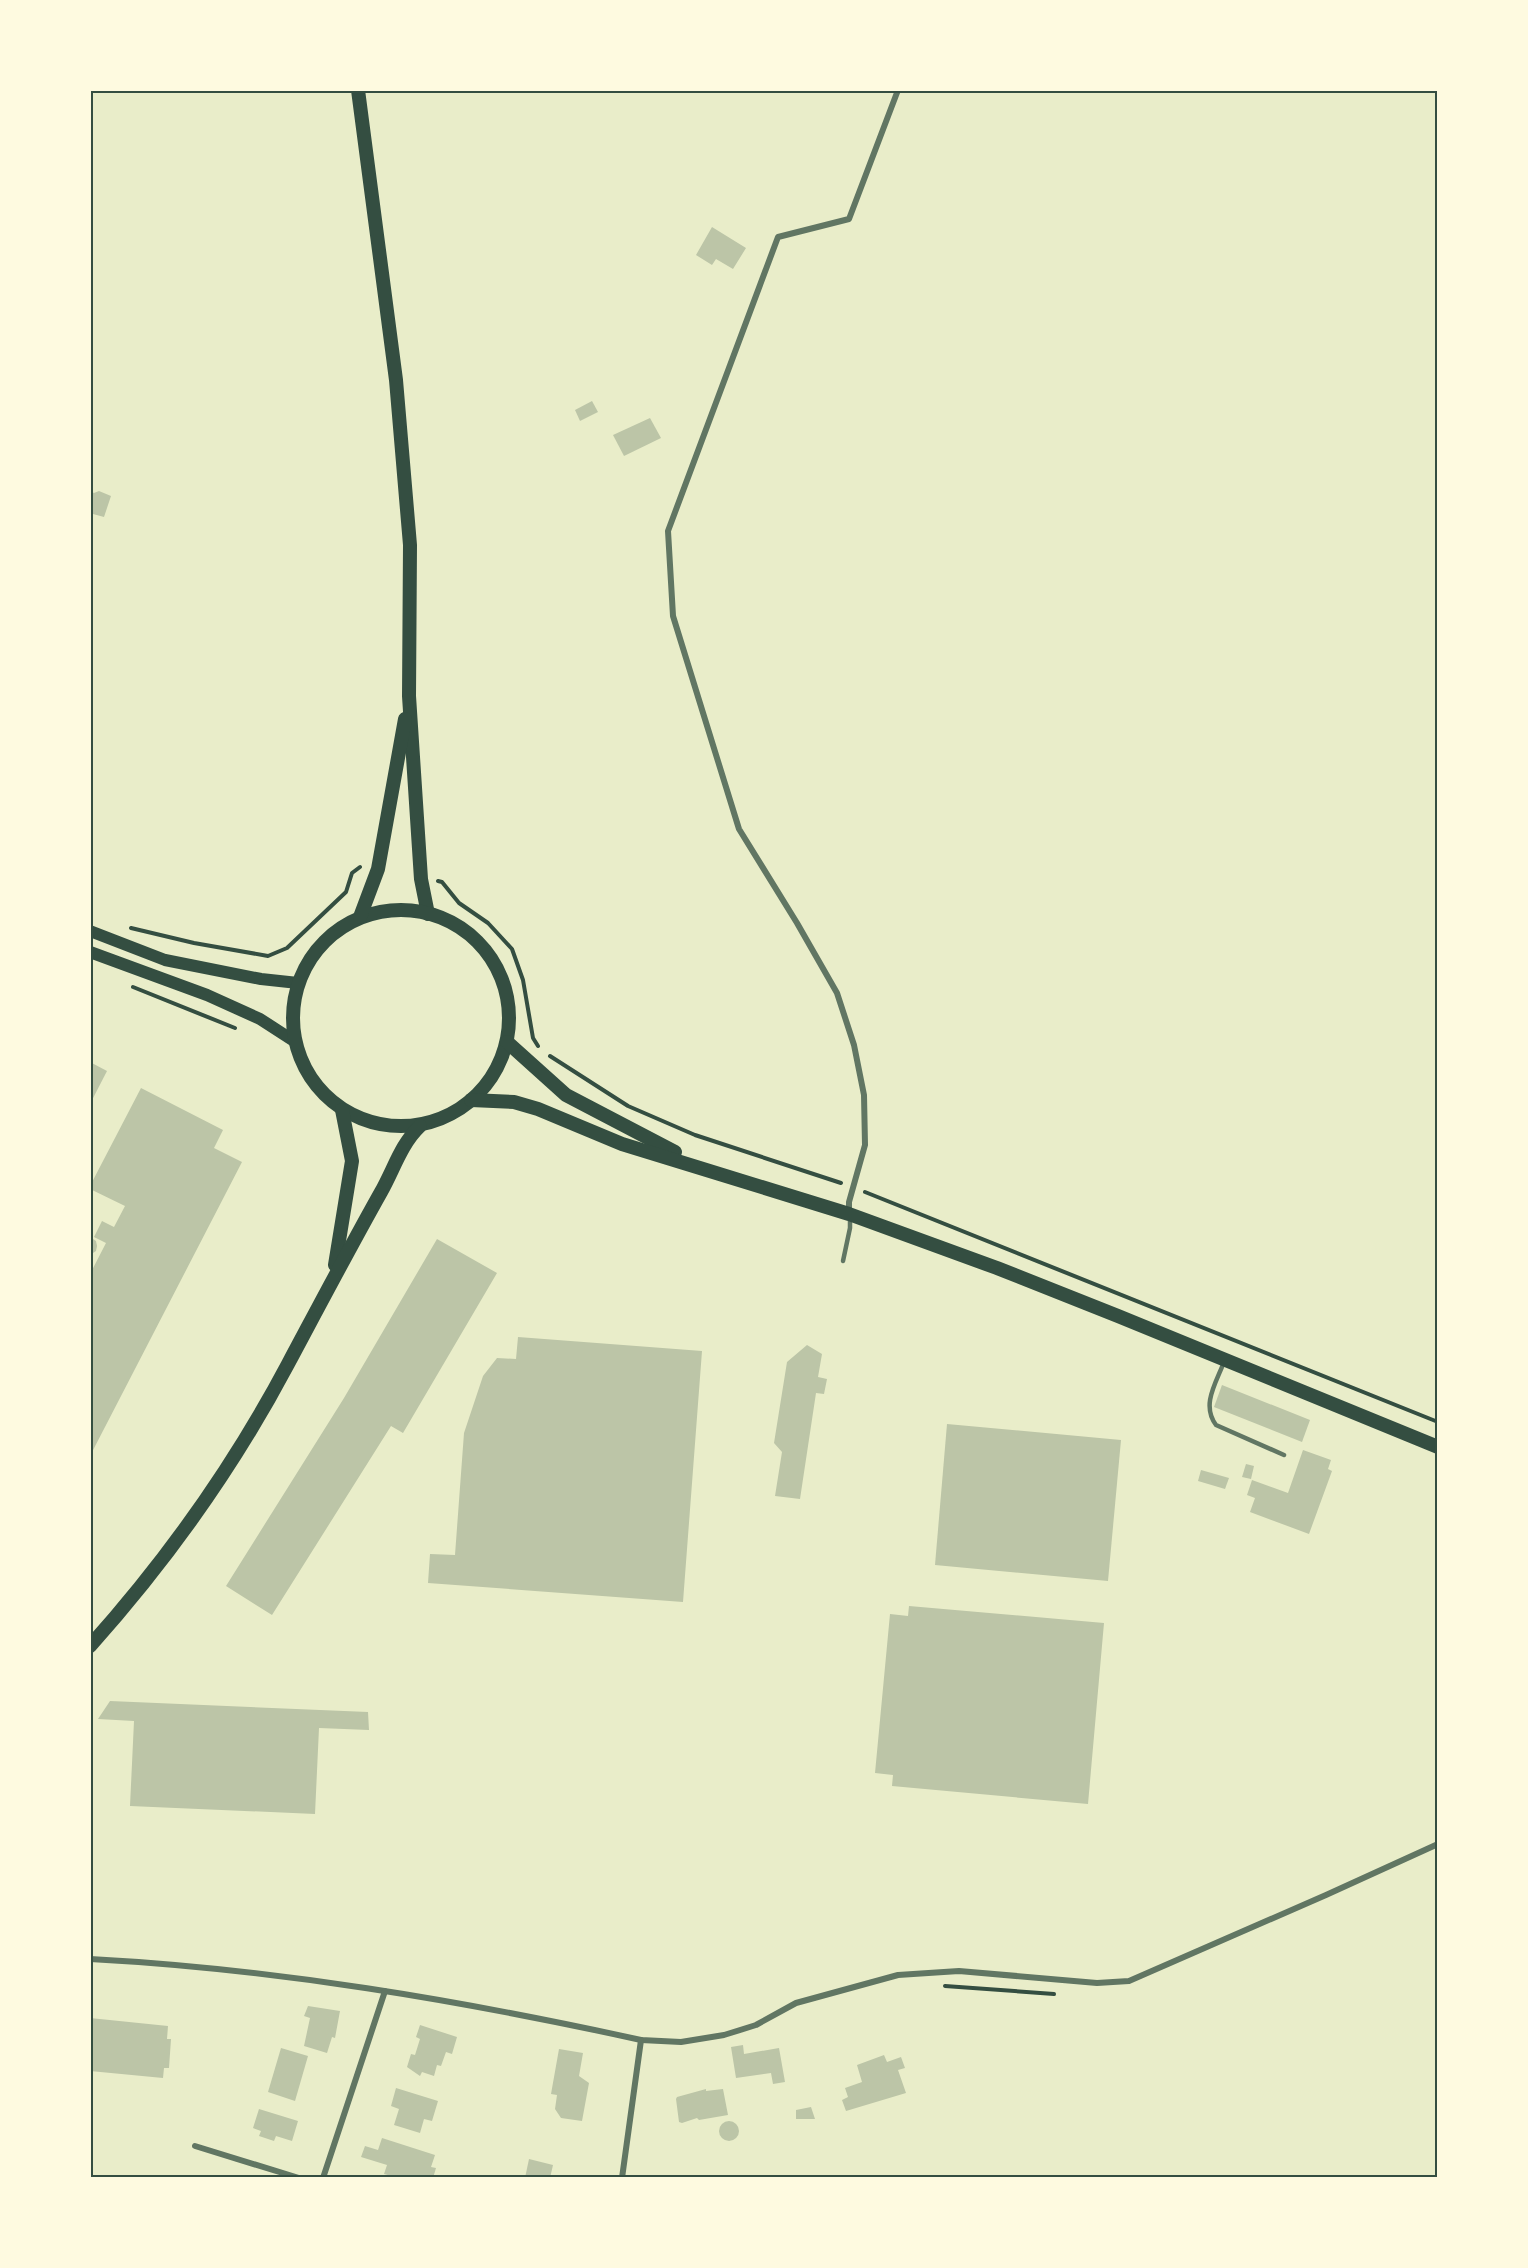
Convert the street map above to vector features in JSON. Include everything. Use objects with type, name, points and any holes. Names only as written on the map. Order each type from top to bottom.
[{"type":"main road","points":[[358,90],[396,380],[410,545],[409,696],[422,879],[428,914]]},
{"type":"main road","points":[[360,917],[378,869],[409,696]]},
{"type":"main road","points":[[90,1646],[179,1538],[229,1465],[287,1367],[390,1175],[407,1138],[420,1126],[471,1100],[493,1077],[507,1042],[510,1010],[503,979],[487,951],[463,929],[428,914],[410,910],[385,910],[360,917],[333,933],[312,955],[298,983],[292,1012],[294,1041],[311,1081],[342,1110],[366,1122],[393,1127],[420,1126]]},
{"type":"main road","points":[[90,931],[165,960],[261,979],[298,983]]},
{"type":"main road","points":[[90,952],[207,995],[261,1019],[294,1041]]},
{"type":"main road","points":[[507,1042],[566,1095],[660,1146],[752,1183]]},
{"type":"main road","points":[[471,1100],[514,1102],[538,1109],[622,1144],[849,1214],[1008,1272],[1438,1446]]},
{"type":"main road","points":[[334,1276],[352,1161],[342,1110]]},
{"type":"street","points":[[849,1214],[849,1202],[855,1188],[865,1145],[864,1095],[854,1045],[837,993],[739,829],[674,616],[668,531],[778,237],[849,219],[898,90]]},
{"type":"street","points":[[90,1959],[254,1972],[496,2010],[641,2040],[681,2042],[724,2035],[756,2025],[796,2003],[898,1975],[959,1971],[1097,1983],[1128,1981],[1326,1896],[1438,1844]]},
{"type":"street","points":[[323,2178],[385,1991]]},
{"type":"street","points":[[622,2178],[641,2040]]},
{"type":"street","points":[[195,2146],[299,2178]]},
{"type":"lane","points":[[843,1261],[850,1228],[849,1214]]},
{"type":"lane","points":[[1225,1360],[1209,1401],[1209,1417],[1216,1425],[1284,1455]]},
{"type":"path","points":[[127,927],[194,943],[268,956],[287,948],[346,892],[352,873],[362,866],[378,869]]},
{"type":"path","points":[[422,879],[441,882],[459,903],[488,923],[512,949],[523,980],[533,1038],[541,1050],[628,1107],[695,1136],[855,1188],[1438,1422]]},
{"type":"path","points":[[937,1984],[951,1988],[1059,1995]]},
{"type":"building","points":[[712,227],[746,248],[733,269],[716,259],[712,265],[696,255]]},
{"type":"building","points":[[592,401],[598,412],[580,421],[575,410]]},
{"type":"building","points":[[650,418],[661,438],[624,456],[613,435]]},
{"type":"building","points":[[90,491],[94,493],[99,491],[111,496],[104,517],[93,514],[92,520],[90,519]]},
{"type":"building","points":[[90,1062],[107,1071],[90,1104]]},
{"type":"building","points":[[141,1088],[223,1130],[214,1148],[242,1162],[90,1456],[90,1274],[106,1243],[94,1237],[102,1221],[114,1227],[125,1206],[90,1189],[90,1186]]},
{"type":"building","points":[[90,1237],[96,1241],[97,1246],[96,1251],[90,1255]]},
{"type":"building","points":[[437,1239],[497,1273],[403,1433],[391,1426],[272,1615],[226,1586],[344,1398]]},
{"type":"building","points":[[518,1337],[702,1351],[683,1602],[428,1583],[430,1554],[455,1555],[464,1433],[483,1376],[497,1358],[516,1359]]},
{"type":"building","points":[[807,1345],[822,1354],[818,1377],[827,1379],[824,1394],[816,1393],[800,1499],[775,1496],[782,1452],[774,1443],[787,1362]]},
{"type":"building","points":[[1222,1385],[1310,1420],[1302,1442],[1214,1407]]},
{"type":"building","points":[[947,1424],[1121,1440],[1108,1581],[935,1565]]},
{"type":"building","points":[[1303,1450],[1331,1460],[1328,1469],[1332,1471],[1309,1534],[1250,1512],[1255,1498],[1247,1495],[1252,1480],[1288,1493]]},
{"type":"building","points":[[1246,1464],[1254,1466],[1251,1479],[1242,1477]]},
{"type":"building","points":[[1201,1470],[1229,1478],[1225,1489],[1198,1481]]},
{"type":"building","points":[[909,1606],[1104,1623],[1088,1804],[892,1786],[893,1775],[875,1773],[890,1614],[908,1616]]},
{"type":"building","points":[[110,1701],[368,1712],[369,1730],[319,1728],[315,1814],[130,1806],[134,1721],[98,1719]]},
{"type":"building","points":[[308,2006],[340,2011],[335,2038],[332,2037],[327,2053],[304,2046],[310,2018],[304,2016]]},
{"type":"building","points":[[90,2018],[168,2026],[167,2039],[171,2039],[169,2068],[164,2068],[163,2078],[90,2071]]},
{"type":"building","points":[[420,2025],[457,2037],[452,2054],[446,2052],[441,2066],[437,2065],[434,2076],[422,2072],[420,2076],[407,2067],[411,2054],[415,2055],[420,2039],[416,2037]]},
{"type":"building","points":[[743,2045],[744,2054],[779,2048],[785,2082],[773,2084],[771,2073],[736,2078],[731,2047]]},
{"type":"building","points":[[281,2048],[308,2056],[295,2101],[268,2092]]},
{"type":"building","points":[[559,2049],[583,2053],[579,2076],[589,2083],[582,2121],[561,2118],[555,2109],[557,2095],[551,2094]]},
{"type":"building","points":[[884,2055],[887,2062],[901,2057],[905,2068],[898,2070],[906,2093],[846,2111],[842,2100],[848,2097],[845,2088],[862,2082],[857,2065]]},
{"type":"building","points":[[396,2088],[438,2101],[432,2121],[424,2119],[420,2133],[394,2125],[399,2109],[391,2106]]},
{"type":"building","points":[[706,2089],[706,2091],[723,2089],[728,2115],[679,2122],[677,2097]]},
{"type":"building","points":[[811,2107],[815,2119],[796,2119],[796,2110]]},
{"type":"building","points":[[259,2109],[298,2121],[292,2141],[276,2136],[274,2141],[259,2136],[261,2131],[253,2128]]},
{"type":"building","points":[[729,2121],[736,2124],[739,2131],[736,2138],[729,2141],[722,2138],[719,2131],[722,2124]]},
{"type":"building","points":[[382,2138],[435,2155],[431,2167],[436,2168],[433,2178],[408,2178],[400,2175],[399,2178],[384,2174],[387,2165],[361,2157],[365,2146],[378,2150]]},
{"type":"building","points":[[529,2159],[553,2165],[550,2178],[525,2178]]}]
